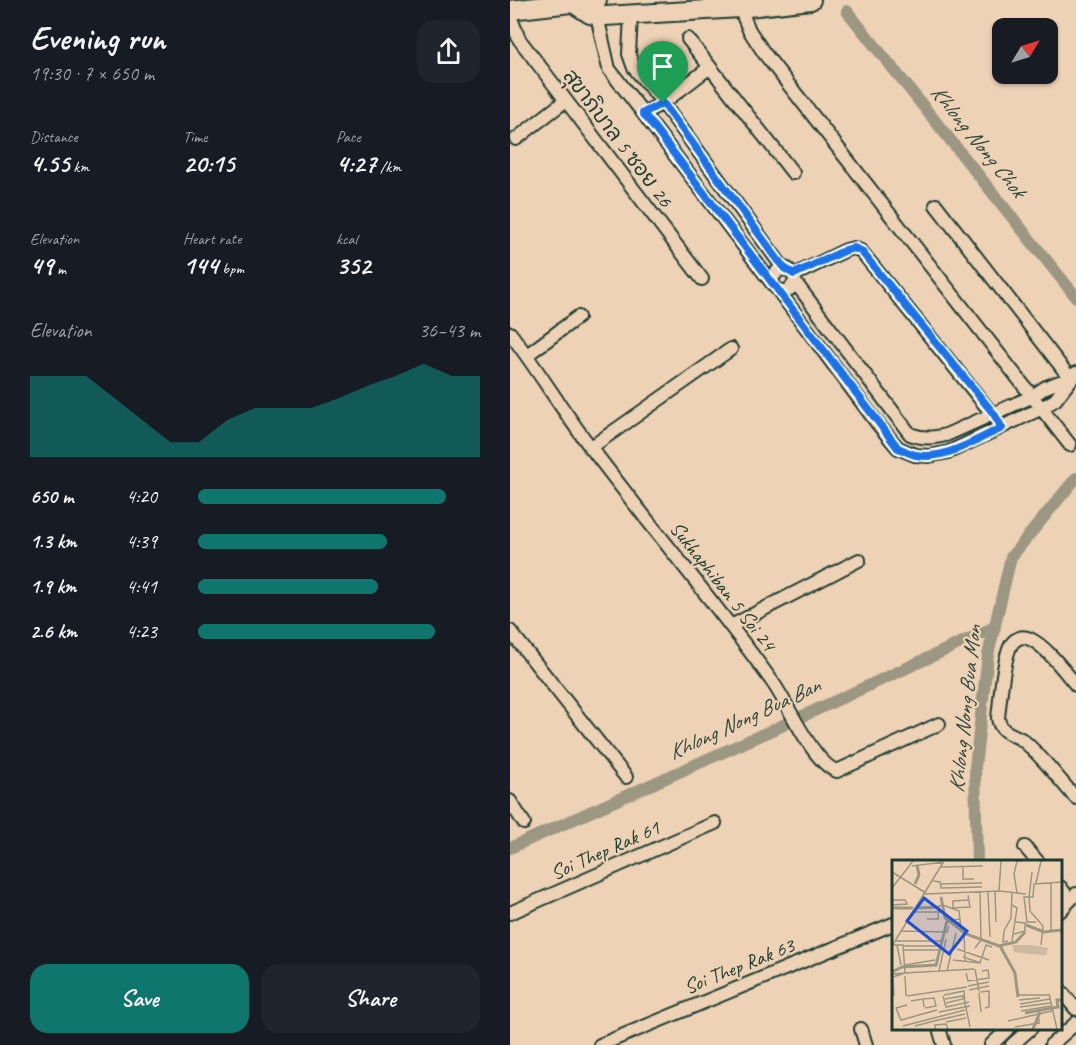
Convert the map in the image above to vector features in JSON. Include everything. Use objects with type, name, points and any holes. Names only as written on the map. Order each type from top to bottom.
[{"type":"main road","points":[[510,10],[551,3],[595,6],[631,15],[740,8],[811,0]]},
{"type":"street","points":[[595,6],[609,69],[898,448],[915,455],[929,456],[949,452],[1055,400],[1073,375]]},
{"type":"street","points":[[740,8],[748,30],[764,53],[1070,445]]},
{"type":"street","points":[[631,15],[629,54],[634,68],[663,103],[910,434],[932,438],[946,435],[1031,397],[1046,387],[1073,375]]},
{"type":"street","name":"สุขาภิบาล 5 ซอย 26","points":[[510,16],[519,39],[702,279]]},
{"type":"street","points":[[688,39],[793,173]]},
{"type":"street","points":[[643,113],[663,103],[710,67]]},
{"type":"street","points":[[516,139],[565,101]]},
{"type":"street","points":[[936,205],[1073,375]]},
{"type":"street","points":[[776,288],[772,279],[775,273],[791,275],[846,250],[854,248],[861,251],[994,414],[1002,428]]},
{"type":"street","points":[[776,288],[788,291],[792,288],[791,275]]},
{"type":"street","points":[[527,355],[578,317]]},
{"type":"street","name":"Sukhaphiban 5 Soi 24","points":[[510,333],[590,448],[774,684],[827,767],[837,771],[939,724]]},
{"type":"street","points":[[590,448],[731,349]]},
{"type":"street","points":[[1046,387],[1055,400]]},
{"type":"street","points":[[878,423],[891,410]]},
{"type":"street","points":[[731,626],[859,560]]},
{"type":"street","points":[[510,631],[626,777]]},
{"type":"street","points":[[1076,685],[1036,642],[1023,636],[1018,638],[1012,644],[1007,656],[998,718],[1001,728],[1021,740],[1033,751],[1076,798]]},
{"type":"street","points":[[510,801],[524,823]]},
{"type":"street","name":"Soi Thep Rak 61","points":[[510,913],[715,823]]},
{"type":"street","points":[[1025,846],[1036,860]]},
{"type":"street","points":[[1061,909],[1073,897]]},
{"type":"street","name":"Soi Thep Rak 63","points":[[600,1045],[892,924]]},
{"type":"street","points":[[1061,991],[1074,1004]]},
{"type":"street","points":[[1052,1045],[1076,1023]]},
{"type":"street","points":[[861,1029],[866,1045]]},
{"type":"street","points":[[939,1030],[944,1045]]},
{"type":"street","points":[[991,1044],[1008,1030]]},
{"type":"street","points":[[1016,1042],[1030,1030]]},
{"type":"waterway","name":"Khlong Nong Chok","points":[[847,11],[1076,297]]},
{"type":"waterway","name":"Khlong Nong Bua Mon","points":[[977,860],[975,767],[988,655],[1011,557],[1076,478]]},
{"type":"waterway","name":"Khlong Nong Bua Ban","points":[[510,848],[995,627]]},
{"type":"route","points":[[663,103],[784,268],[794,274],[846,250],[854,248],[861,251],[994,414],[1002,428],[949,452],[929,456],[915,455],[898,448],[643,113],[663,103]]}]
